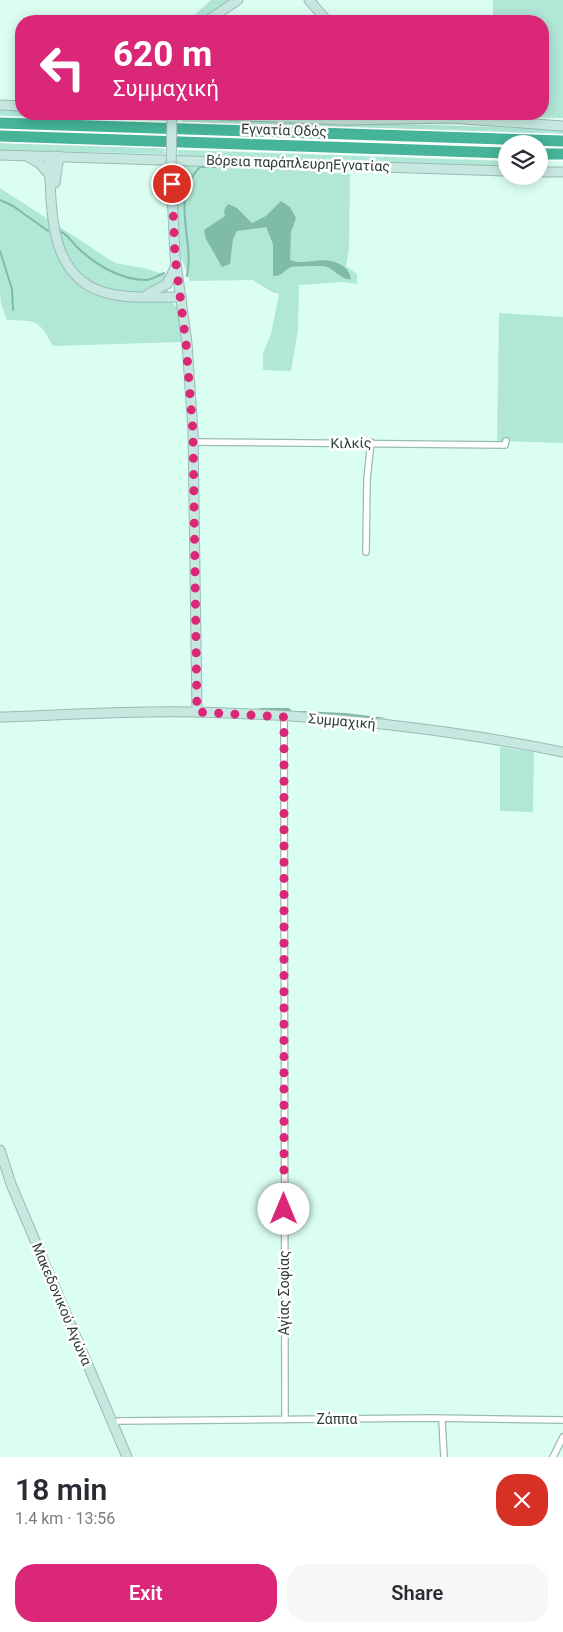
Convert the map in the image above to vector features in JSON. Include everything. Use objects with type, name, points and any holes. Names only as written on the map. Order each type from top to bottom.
[{"type":"highway","name":"Εγνατία Οδός","points":[[0,123],[563,141]]},
{"type":"highway","name":"Εγνατία Οδός","points":[[0,136],[498,153]]},
{"type":"highway","points":[[548,154],[563,154]]},
{"type":"street","points":[[216,15],[238,0]]},
{"type":"street","points":[[308,0],[322,15]]},
{"type":"street","points":[[0,105],[15,106]]},
{"type":"street","points":[[172,120],[171,171],[176,266],[191,393],[197,712]]},
{"type":"street","points":[[478,120],[563,126]]},
{"type":"street","name":"Βόρεια παράπλευρηΕγνατίας","points":[[0,154],[498,170]]},
{"type":"street","points":[[25,156],[39,163],[50,176]]},
{"type":"street","points":[[49,156],[53,231],[65,261],[74,272],[100,291],[118,295],[181,297]]},
{"type":"street","points":[[52,198],[59,156]]},
{"type":"street","points":[[548,172],[563,172]]},
{"type":"street","points":[[143,296],[158,290],[170,281],[176,266]]},
{"type":"street","points":[[158,290],[169,290],[181,297]]},
{"type":"street","name":"Κιλκίς","points":[[193,442],[371,442],[506,445],[506,441]]},
{"type":"street","points":[[366,552],[367,479],[371,442]]},
{"type":"street","name":"Συμμαχική","points":[[0,717],[197,712],[284,717],[420,728],[563,752]]},
{"type":"street","name":"Αγίας Σοφίας","points":[[284,717],[285,1419]]},
{"type":"street","name":"Μακεδονικού Αγώνα","points":[[0,1150],[8,1177],[127,1457]]},
{"type":"street","name":"Ζάππα","points":[[112,1425],[118,1421],[164,1420],[431,1418],[442,1420],[563,1420]]},
{"type":"street","points":[[442,1420],[444,1457]]},
{"type":"street","points":[[553,1457],[563,1437]]},
{"type":"shaded area","points":[[211,0],[231,0],[210,15],[195,15]]},
{"type":"shaded area","points":[[493,0],[563,0],[563,118],[549,118],[549,15],[493,15]]},
{"type":"shaded area","points":[[0,106],[15,107],[15,116],[0,116]]},
{"type":"shaded area","points":[[133,120],[166,120],[166,121]]},
{"type":"shaded area","points":[[182,120],[251,120],[563,129],[563,134],[182,122]]},
{"type":"shaded area","points":[[0,128],[498,145],[498,147],[0,131]]},
{"type":"shaded area","points":[[0,143],[164,147],[165,154],[0,150]]},
{"type":"shaded area","points":[[178,150],[498,161],[498,166],[178,155]]},
{"type":"shaded area","points":[[179,162],[350,174],[349,249],[346,266],[357,274],[357,284],[343,282],[299,285],[298,330],[291,371],[263,370],[263,353],[271,334],[279,294],[272,292],[253,280],[190,281],[177,246],[175,194]]},
{"type":"shaded area","points":[[0,188],[115,263],[143,268],[170,276],[167,298],[177,307],[182,342],[53,346],[44,331],[36,323],[7,320],[1,304],[0,291]]},
{"type":"shaded area","points":[[281,201],[290,207],[296,218],[291,232],[290,260],[297,262],[322,260],[336,262],[346,269],[351,279],[344,278],[323,266],[291,267],[281,274],[273,276],[273,244],[266,227],[237,231],[233,239],[230,264],[222,267],[206,239],[204,230],[225,216],[224,210],[228,204],[237,208],[252,223],[266,216]]},
{"type":"shaded area","points":[[499,313],[563,317],[563,443],[497,441]]},
{"type":"shaded area","points":[[256,708],[289,708],[294,713],[300,711],[345,713],[387,718],[321,718]]},
{"type":"shaded area","points":[[500,747],[534,752],[533,812],[500,811]]},
{"type":"waterway","points":[[187,276],[189,262],[184,205],[186,191],[191,179],[200,167],[219,167]]},
{"type":"waterway","points":[[0,200],[13,206],[48,231]]},
{"type":"waterway","points":[[59,231],[67,235],[76,246],[99,265],[117,274],[146,280],[164,273]]},
{"type":"waterway","points":[[0,251],[12,289],[13,310]]},
{"type":"route","points":[[172,184],[175,256],[184,321],[193,432],[197,712],[284,717],[284,1209]]}]
